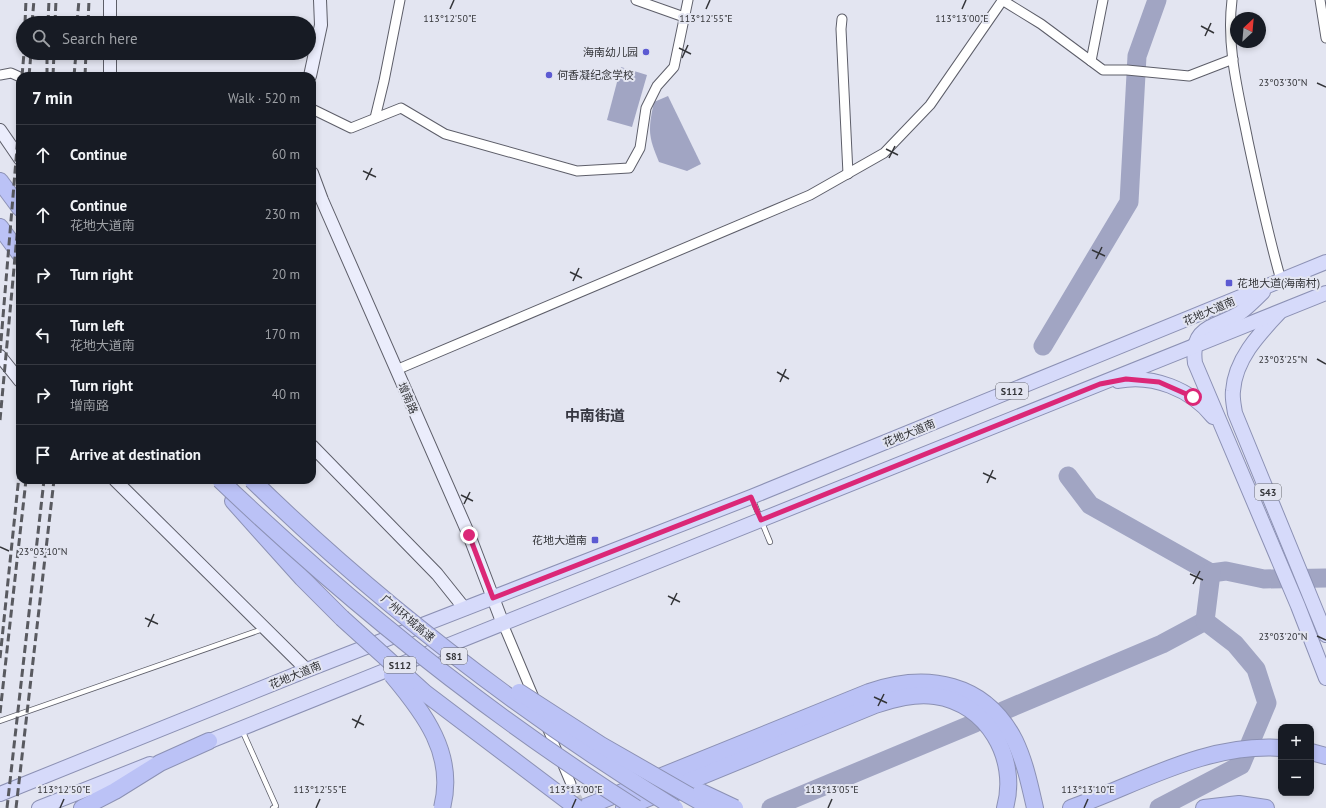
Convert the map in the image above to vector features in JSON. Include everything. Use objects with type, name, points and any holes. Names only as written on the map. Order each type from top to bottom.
[{"type":"highway","points":[[0,182],[16,203]]},
{"type":"highway","points":[[0,228],[16,249]]},
{"type":"highway","points":[[219,484],[302,578],[342,618],[420,688],[577,808]]},
{"type":"highway","name":"广州环城高速","points":[[224,484],[311,563],[460,687],[553,754],[636,808]]},
{"type":"highway","name":"广州环城高速","points":[[256,484],[292,519],[362,580],[461,662],[574,743],[675,808]]},
{"type":"highway","points":[[362,580],[438,638],[589,738],[711,808]]},
{"type":"highway","points":[[342,618],[411,698],[429,724],[438,744],[444,765],[446,786],[442,808]]},
{"type":"highway","points":[[583,808],[869,692],[898,684],[936,682],[958,688],[977,698],[996,714],[1008,729],[1018,749],[1035,808]]},
{"type":"highway","points":[[624,808],[875,705],[902,698],[923,695],[941,697],[964,706],[984,722],[995,735],[1002,750],[1008,771],[1008,795],[1005,808]]},
{"type":"highway","points":[[589,738],[607,748],[735,808]]},
{"type":"highway","points":[[82,808],[115,791],[160,763],[208,741]]},
{"type":"highway","points":[[1071,808],[1196,759],[1236,749],[1278,748]]},
{"type":"highway","points":[[1314,753],[1326,756]]},
{"type":"highway","points":[[1204,808],[1239,804],[1266,808]]},
{"type":"main road","name":"花地大道南","points":[[0,794],[307,670],[751,497],[1326,262]]},
{"type":"main road","points":[[1277,282],[1266,299],[1272,306],[1282,310]]},
{"type":"main road","points":[[1195,346],[1200,334],[1210,326],[1240,312],[1277,282]]},
{"type":"main road","points":[[1195,346],[1326,293]]},
{"type":"main road","name":"S43","points":[[1282,310],[1251,345],[1236,373],[1232,392],[1235,413],[1241,430],[1294,554],[1326,635]]},
{"type":"main road","name":"S43","points":[[1195,346],[1193,352],[1195,363],[1298,606],[1326,678]]},
{"type":"main road","name":"S112","points":[[39,808],[1195,346]]},
{"type":"main road","points":[[1100,384],[1126,379],[1159,382],[1193,397],[1204,405],[1225,435]]},
{"type":"street","points":[[110,0],[110,16]]},
{"type":"street","points":[[316,48],[321,25],[320,0]]},
{"type":"street","points":[[375,118],[400,0]]},
{"type":"street","points":[[636,0],[684,17]]},
{"type":"street","points":[[316,111],[351,128],[401,108],[445,134],[577,171],[629,168],[640,148],[646,108],[657,86],[674,67],[688,0]]},
{"type":"street","points":[[1091,61],[1104,0]]},
{"type":"street","points":[[1232,0],[1229,23],[1235,76],[1277,282]]},
{"type":"street","points":[[1320,0],[1326,38]]},
{"type":"street","points":[[396,370],[810,195],[884,153],[930,105],[1002,1],[1041,24],[1103,70],[1127,70],[1150,74],[1189,76],[1233,59]]},
{"type":"street","points":[[842,19],[841,29],[848,174]]},
{"type":"street","points":[[110,60],[110,72]]},
{"type":"street","points":[[311,72],[313,60]]},
{"type":"street","points":[[0,75],[11,73],[16,75]]},
{"type":"street","points":[[0,130],[16,153]]},
{"type":"street","name":"增南路","points":[[316,184],[469,535],[502,624]]},
{"type":"street","points":[[0,356],[16,376]]},
{"type":"street","points":[[316,450],[437,574],[466,609]]},
{"type":"street","points":[[119,484],[307,670]]},
{"type":"street","points":[[502,624],[571,784]]},
{"type":"lane","points":[[751,497],[770,542]]},
{"type":"lane","points":[[0,720],[265,628]]},
{"type":"lane","points":[[242,728],[276,806],[273,808]]},
{"type":"water","points":[[621,67],[647,75],[632,127],[607,120]]},
{"type":"water","points":[[668,96],[701,164],[687,171],[659,162],[651,139],[650,126],[654,102]]},
{"type":"waterway","points":[[1043,346],[1129,202],[1137,56],[1157,0]]},
{"type":"waterway","points":[[1068,476],[1090,505],[1211,573],[1226,571],[1264,579],[1326,578]]},
{"type":"waterway","points":[[1159,808],[1241,765],[1267,703],[1256,669],[1235,644],[1205,621],[1211,573]]},
{"type":"waterway","points":[[1003,711],[1162,644],[1205,621]]},
{"type":"waterway","points":[[771,808],[975,723]]},
{"type":"tunnel","points":[[571,784],[582,808]]},
{"type":"railway","points":[[25,16],[26,0]]},
{"type":"railway","points":[[33,16],[34,0]]},
{"type":"railway","points":[[48,16],[49,0]]},
{"type":"railway","points":[[55,16],[56,0]]},
{"type":"railway","points":[[78,16],[79,0]]},
{"type":"railway","points":[[88,16],[89,0]]},
{"type":"railway","points":[[22,72],[23,60]]},
{"type":"railway","points":[[29,72],[30,60]]},
{"type":"railway","points":[[47,60],[47,72]]},
{"type":"railway","points":[[53,72],[54,60]]},
{"type":"railway","points":[[74,72],[75,60]]},
{"type":"railway","points":[[85,72],[86,60]]},
{"type":"railway","points":[[0,353],[16,160]]},
{"type":"railway","points":[[0,420],[16,246]]},
{"type":"railway","points":[[0,658],[18,484]]},
{"type":"railway","points":[[0,713],[26,484]]},
{"type":"railway","points":[[7,808],[44,484]]},
{"type":"railway","points":[[16,808],[54,484]]},
{"type":"place","name":"海南幼儿园","points":[[646,52]]},
{"type":"place","name":"何香凝纪念学校","points":[[549,75]]},
{"type":"place","name":"花地大道(海南村)","points":[[1229,283]]},
{"type":"place","name":"花地大道南","points":[[595,540]]},
{"type":"district","name":"中南街道","points":[[595,415]]},
{"type":"route","points":[[469,535],[493,598],[751,497],[761,520],[1100,384],[1126,379],[1159,382],[1193,397]]}]
